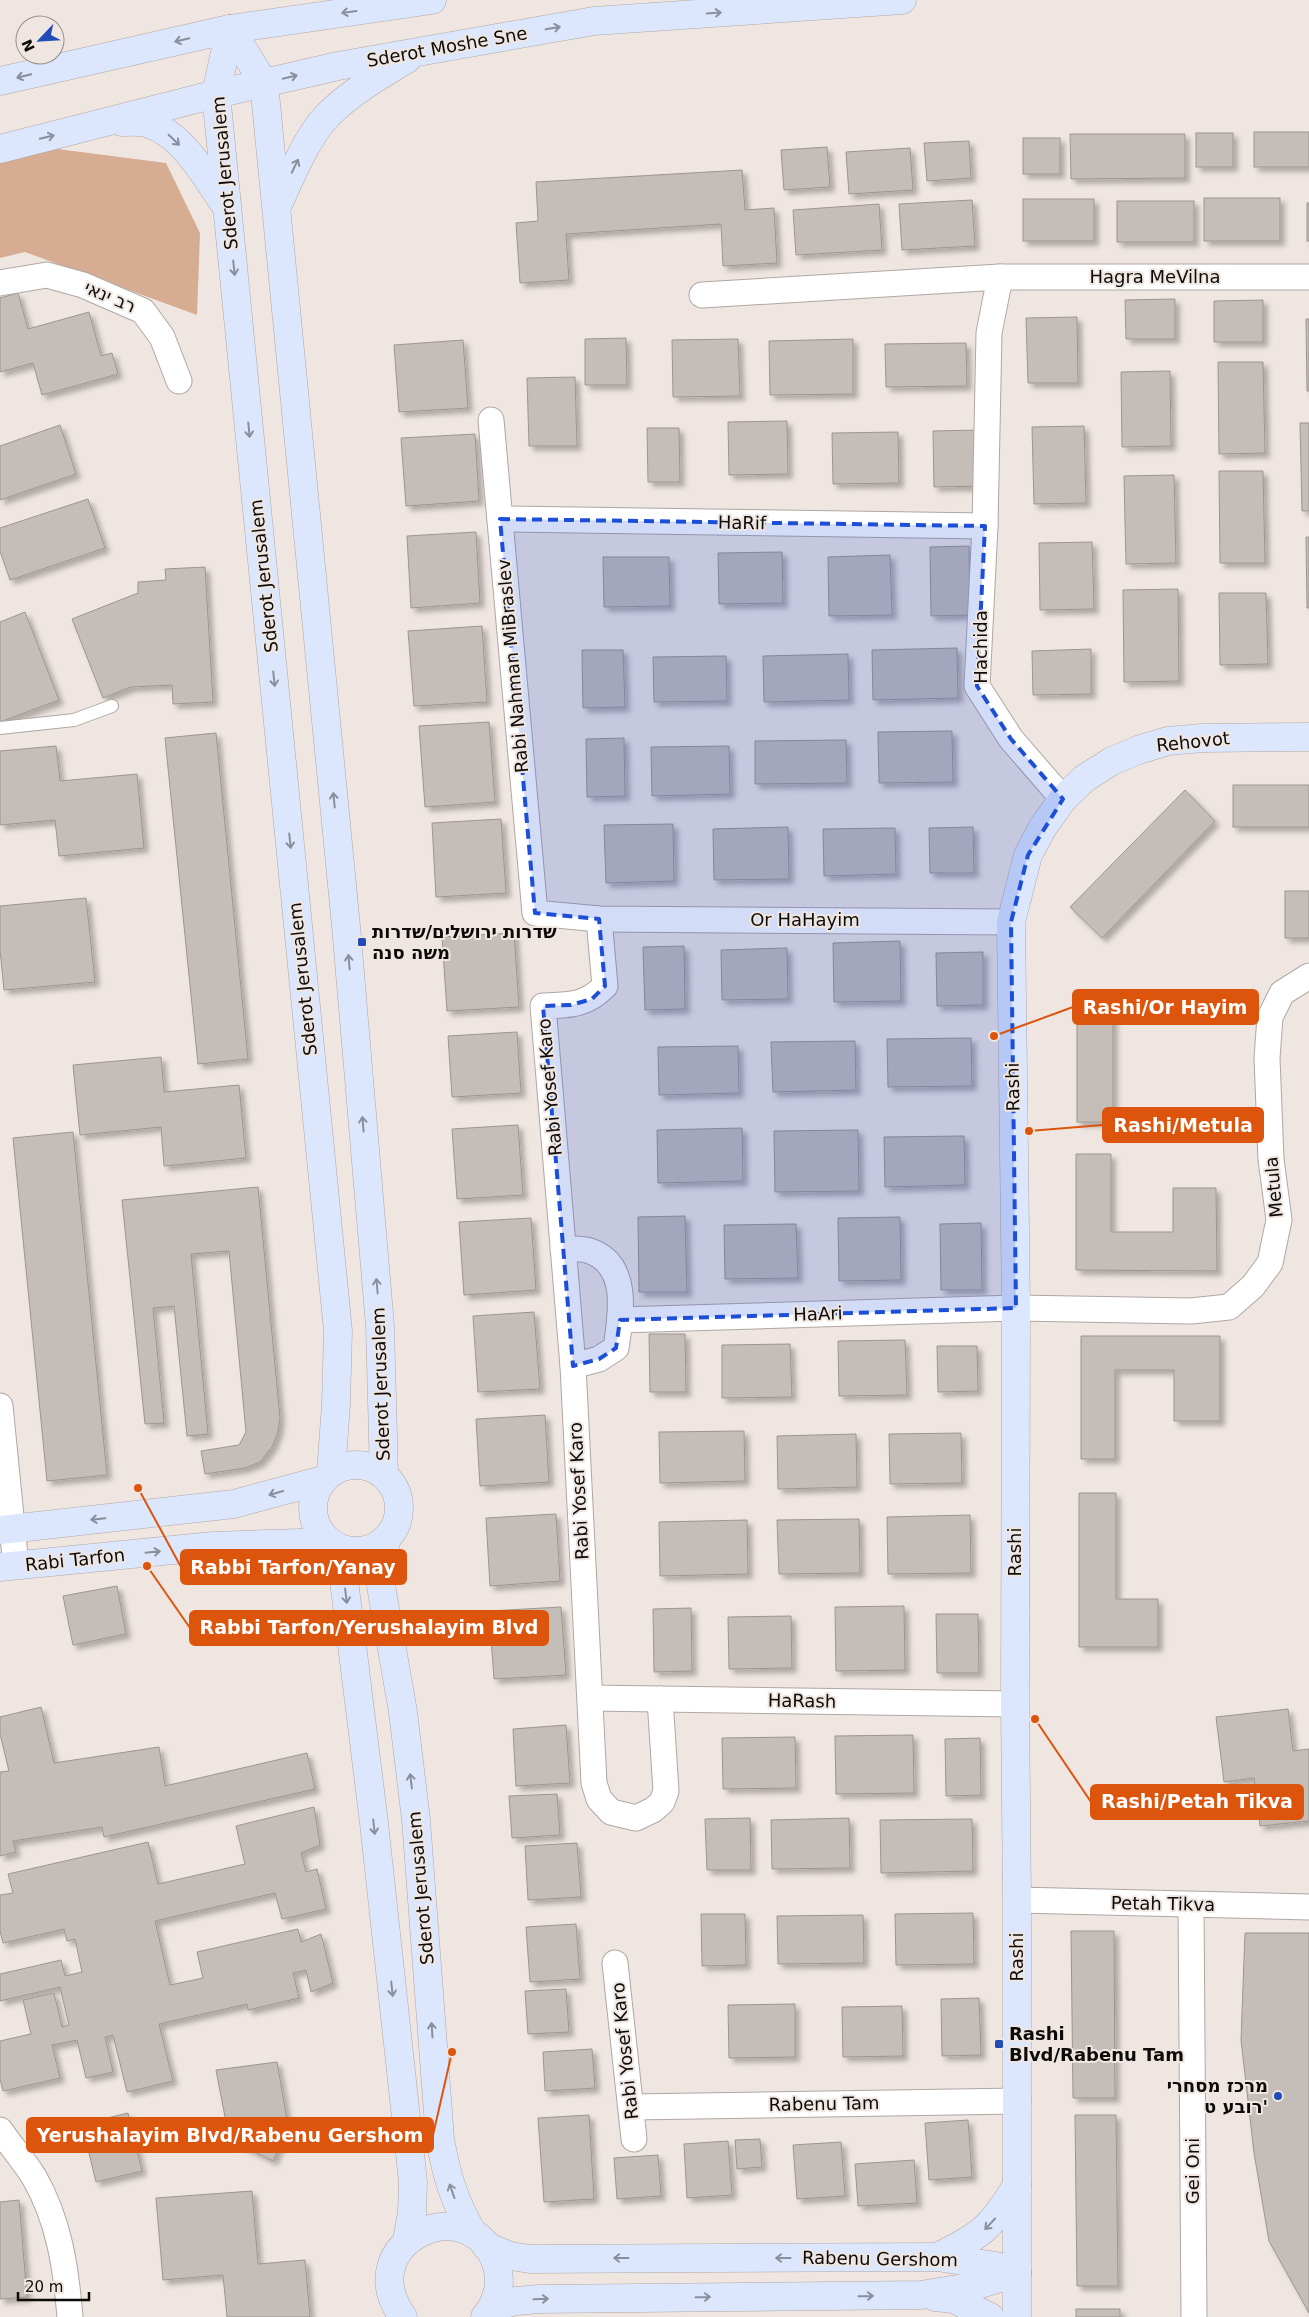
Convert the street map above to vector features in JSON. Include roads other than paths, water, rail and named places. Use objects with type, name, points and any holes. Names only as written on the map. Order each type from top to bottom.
[{"type":"main road","points":[[0,82],[230,29],[432,0]]},
{"type":"main road","name":"Sderot Moshe Sne","points":[[0,149],[216,94],[338,66],[594,21],[902,0]]},
{"type":"main road","name":"Sderot Jerusalem","points":[[230,29],[264,83],[350,975],[380,1326],[384,1474]]},
{"type":"main road","name":"Sderot Jerusalem","points":[[230,29],[216,94],[338,1331],[336,1404],[327,1476]]},
{"type":"main road","points":[[276,211],[296,163],[326,116],[367,84],[419,52]]},
{"type":"main road","points":[[113,121],[148,124],[169,134],[188,153],[228,208]]},
{"type":"main road","name":"Rehovot","points":[[1062,799],[1085,778],[1112,761],[1138,750],[1168,742],[1203,738],[1309,737]]},
{"type":"main road","name":"Rashi","points":[[1017,2317],[1016,1308],[1011,922],[1028,855],[1043,827],[1062,799]]},
{"type":"main road","points":[[6,1529],[234,1504],[327,1476],[352,1465],[363,1465],[384,1474],[393,1486],[399,1500],[397,1521],[387,1538],[365,1550],[353,1551],[335,1545],[316,1524],[313,1512],[313,1500],[327,1476]]},
{"type":"main road","name":"Sderot Jerusalem","points":[[387,1538],[382,1558],[380,1580],[403,1712],[416,1820],[440,2139],[446,2174],[456,2204],[494,2257],[499,2282],[489,2312]]},
{"type":"main road","points":[[335,1545],[375,1833],[413,2182],[412,2213],[407,2240],[392,2264],[389,2278],[390,2293],[403,2317]]},
{"type":"main road","name":"Rabi Tarfon","points":[[8,1566],[213,1546],[335,1545]]},
{"type":"main road","points":[[937,2257],[980,2234],[1001,2212],[1017,2185]]},
{"type":"main road","name":"Rabenu Gershom","points":[[407,2240],[419,2232],[446,2226],[461,2228],[510,2256],[530,2259],[937,2257],[996,2266],[1017,2272]]},
{"type":"main road","name":"Rabenu Gershom","points":[[489,2312],[516,2301],[539,2299],[921,2295],[970,2287],[1017,2272]]},
{"type":"main road","points":[[921,2295],[954,2299],[990,2317]]},
{"type":"street","name":"רב ינאי","points":[[0,283],[47,275],[83,285],[143,311],[162,337],[179,381]]},
{"type":"street","name":"Hagra MeVilna","points":[[702,296],[1000,277],[1309,277]]},
{"type":"street","points":[[985,526],[989,333],[1000,277]]},
{"type":"street","name":"Rabi Nahman MiBraslev","points":[[491,420],[535,913]]},
{"type":"street","name":"HaRif","points":[[500,520],[985,526]]},
{"type":"street","name":"Hachida","points":[[985,526],[977,686],[1011,739],[1062,799]]},
{"type":"street","name":"Or HaHayim","points":[[535,913],[599,919],[1011,922]]},
{"type":"street","name":"Rabi Yosef Karo","points":[[599,919],[605,986],[592,999],[571,1005],[543,1006],[572,1366],[594,1783],[599,1799],[611,1812],[636,1818],[653,1810],[662,1802],[666,1791],[660,1699]]},
{"type":"street","name":"Metula","points":[[1016,1308],[1191,1311],[1229,1306],[1253,1286],[1270,1263],[1279,1220],[1271,1159],[1267,1058],[1270,1018],[1282,993],[1309,976]]},
{"type":"street","points":[[563,1248],[590,1250],[609,1261],[621,1292],[616,1348],[599,1359],[572,1366]]},
{"type":"street","name":"HaAri","points":[[620,1320],[1016,1308]]},
{"type":"street","points":[[0,1406],[8,1566]]},
{"type":"street","name":"HaRash","points":[[590,1698],[1015,1704]]},
{"type":"street","name":"Petah Tikva","points":[[1017,1900],[1309,1907]]},
{"type":"street","name":"Gei Oni","points":[[1192,1905],[1194,2317]]},
{"type":"street","name":"Rabi Yosef Karo","points":[[615,1963],[634,2139]]},
{"type":"street","name":"Rabenu Tam","points":[[631,2107],[1018,2101]]},
{"type":"street","points":[[0,2130],[34,2177],[55,2222],[66,2274],[70,2317]]},
{"type":"lane","points":[[0,728],[74,720],[112,706]]},
{"type":"place","name":"שדרות ירושלים/שדרות משה סנה","points":[[362,942]]},
{"type":"place","name":"Rashi/Or Hayim","points":[[994,1036]]},
{"type":"place","name":"Rashi/Metula","points":[[1029,1131]]},
{"type":"place","name":"Rabbi Tarfon/Yanay","points":[[138,1488]]},
{"type":"place","name":"Rabbi Tarfon/Yerushalayim Blvd","points":[[147,1566]]},
{"type":"place","name":"Rashi/Petah Tikva","points":[[1035,1719]]},
{"type":"place","name":"Rashi Blvd/Rabenu Tam","points":[[999,2044]]},
{"type":"place","name":"Yerushalayim Blvd/Rabenu Gershom","points":[[452,2052]]},
{"type":"place","name":"מרכז מסחרי רובע ט'","points":[[1278,2096]]}]
